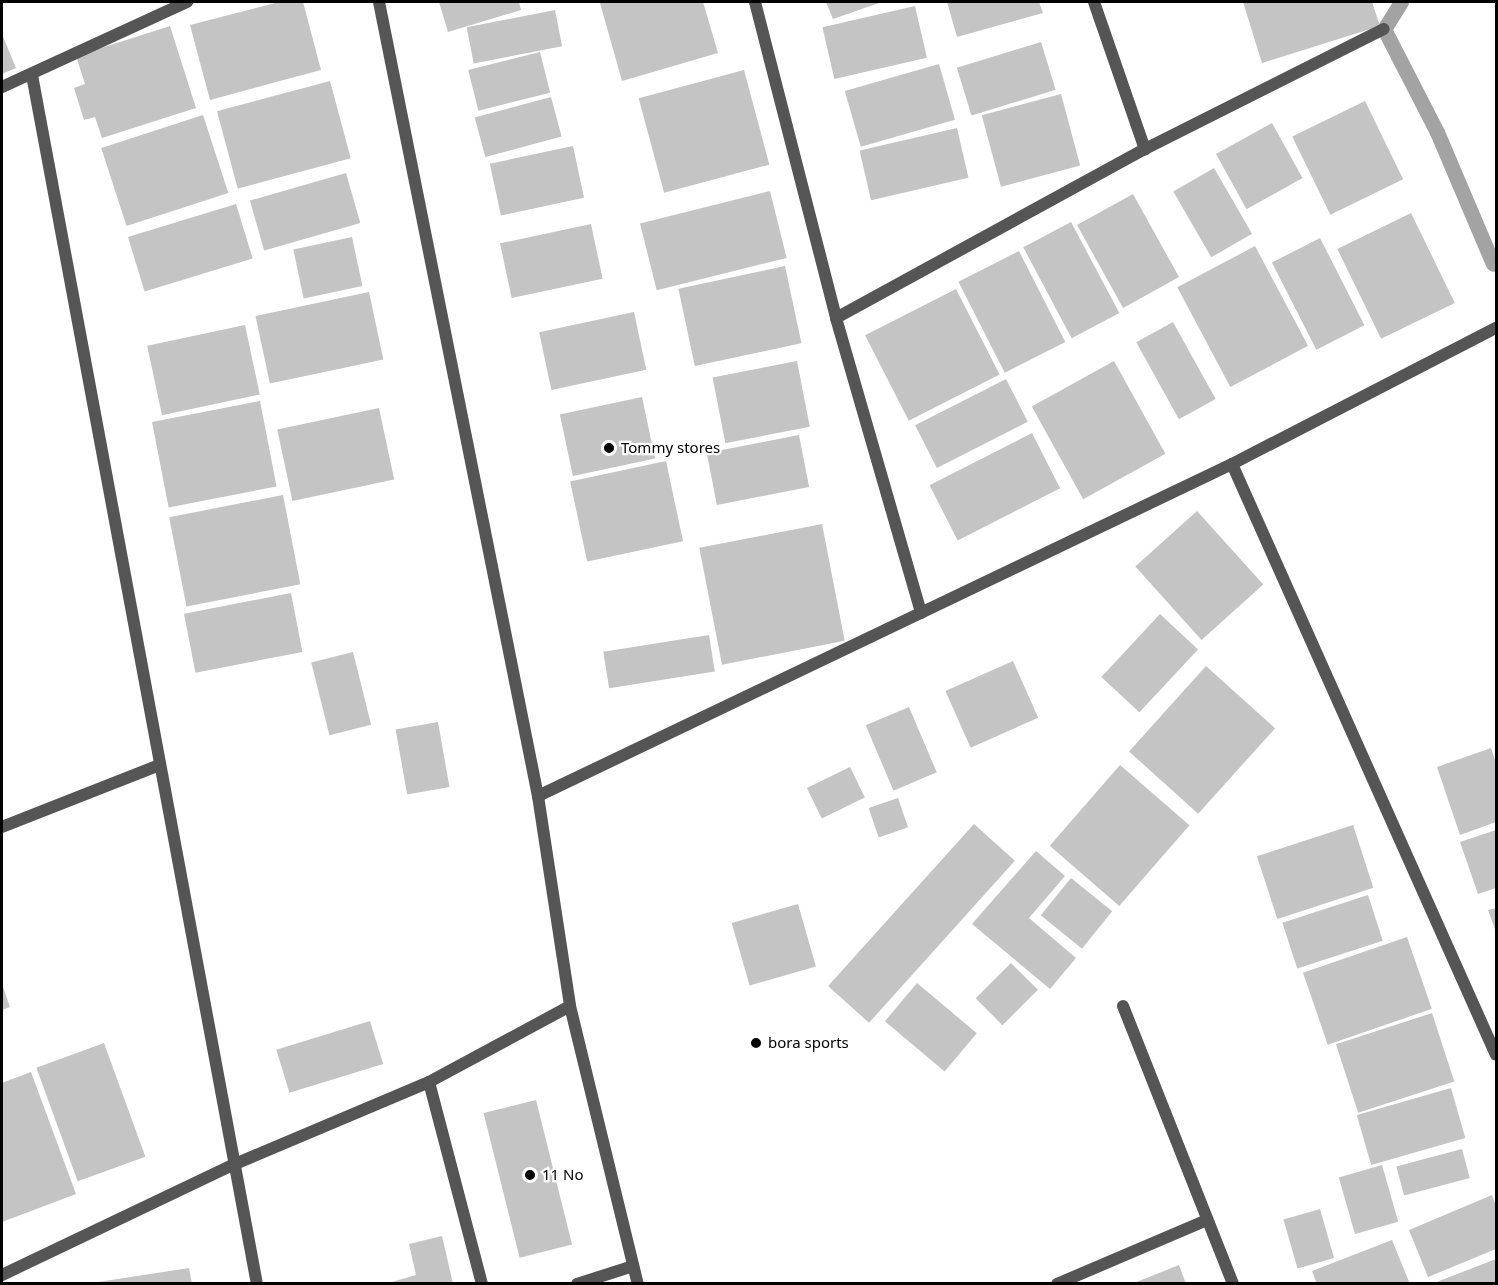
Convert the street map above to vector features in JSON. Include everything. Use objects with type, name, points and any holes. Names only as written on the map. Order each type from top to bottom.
[{"type":"street","points":[[2,87],[187,2]]},
{"type":"street","points":[[379,2],[538,796],[570,1006],[638,1284]]},
{"type":"street","points":[[755,2],[836,318],[921,613]]},
{"type":"street","points":[[1094,2],[1145,149]]},
{"type":"street","points":[[836,318],[1145,149],[1384,29]]},
{"type":"street","points":[[32,75],[256,1284]]},
{"type":"street","points":[[538,796],[1232,464],[1497,328]]},
{"type":"street","points":[[1232,464],[1497,1055]]},
{"type":"street","points":[[2,827],[159,765]]},
{"type":"street","points":[[2,1275],[235,1164],[429,1082],[570,1006]]},
{"type":"street","points":[[1123,1006],[1233,1284]]},
{"type":"street","points":[[429,1082],[482,1284]]},
{"type":"street","points":[[1057,1284],[1207,1220]]},
{"type":"street","points":[[577,1284],[633,1266]]},
{"type":"building","points":[[279,2],[303,2],[321,70],[210,100],[190,25]]},
{"type":"building","points":[[439,2],[519,2],[521,10],[448,32]]},
{"type":"building","points":[[703,2],[718,53],[622,81],[600,3]]},
{"type":"building","points":[[826,2],[882,2],[833,19]]},
{"type":"building","points":[[947,2],[1039,2],[1043,13],[957,37]]},
{"type":"building","points":[[1243,2],[1372,2],[1380,26],[1262,63]]},
{"type":"building","points":[[915,6],[927,58],[834,79],[822,27]]},
{"type":"building","points":[[555,10],[562,46],[474,63],[467,27]]},
{"type":"building","points":[[170,26],[196,108],[102,138],[95,117],[84,120],[74,88],[85,84],[76,56]]},
{"type":"building","points":[[2,34],[16,68],[2,74]]},
{"type":"building","points":[[1041,42],[1056,90],[971,116],[957,68]]},
{"type":"building","points":[[540,52],[550,93],[478,111],[468,70]]},
{"type":"building","points":[[939,64],[955,120],[861,147],[845,91]]},
{"type":"building","points":[[744,70],[769,165],[664,193],[639,98]]},
{"type":"building","points":[[330,81],[351,158],[238,189],[217,111]]},
{"type":"building","points":[[1061,94],[1080,165],[1001,187],[982,115]]},
{"type":"building","points":[[551,97],[562,137],[485,157],[475,117]]},
{"type":"building","points":[[1365,101],[1403,179],[1330,215],[1292,137]]},
{"type":"building","points":[[203,115],[228,193],[127,226],[101,148]]},
{"type":"building","points":[[1272,123],[1303,178],[1247,209],[1216,154]]},
{"type":"building","points":[[957,128],[968,178],[871,200],[860,150]]},
{"type":"building","points":[[573,146],[584,198],[501,216],[490,164]]},
{"type":"building","points":[[1214,168],[1252,234],[1211,257],[1173,192]]},
{"type":"building","points":[[346,173],[360,223],[264,251],[250,201]]},
{"type":"building","points":[[770,191],[787,258],[657,290],[640,223]]},
{"type":"building","points":[[1133,194],[1179,277],[1123,308],[1077,225]]},
{"type":"building","points":[[236,204],[253,259],[145,292],[128,237]]},
{"type":"building","points":[[1411,213],[1455,303],[1381,339],[1337,249]]},
{"type":"building","points":[[1071,222],[1119,313],[1072,338],[1023,247]]},
{"type":"building","points":[[591,224],[603,279],[512,298],[500,243]]},
{"type":"building","points":[[352,237],[362,286],[304,298],[293,249]]},
{"type":"building","points":[[1320,238],[1364,325],[1316,350],[1272,263]]},
{"type":"building","points":[[1255,246],[1308,346],[1230,387],[1177,287]]},
{"type":"building","points":[[1019,251],[1065,342],[1005,373],[958,282]]},
{"type":"building","points":[[785,266],[801,343],[695,366],[678,289]]},
{"type":"building","points":[[956,289],[1000,375],[909,421],[865,335]]},
{"type":"building","points":[[369,292],[383,359],[270,384],[256,316]]},
{"type":"building","points":[[634,312],[646,370],[551,390],[539,332]]},
{"type":"building","points":[[1173,322],[1216,399],[1179,419],[1136,342]]},
{"type":"building","points":[[245,325],[260,394],[162,415],[147,346]]},
{"type":"building","points":[[797,361],[810,427],[725,443],[713,377]]},
{"type":"building","points":[[1114,361],[1165,454],[1083,499],[1032,407]]},
{"type":"building","points":[[1006,379],[1028,422],[937,468],[915,425]]},
{"type":"building","points":[[642,397],[655,459],[573,476],[560,414]]},
{"type":"building","points":[[260,401],[277,486],[169,507],[152,422]]},
{"type":"building","points":[[379,408],[394,479],[292,501],[277,430]]},
{"type":"building","points":[[1032,433],[1060,488],[958,540],[930,485]]},
{"type":"building","points":[[799,435],[809,487],[717,505],[707,453]]},
{"type":"building","points":[[666,461],[683,541],[587,562],[570,481]]},
{"type":"building","points":[[283,495],[300,584],[186,606],[169,517]]},
{"type":"building","points":[[1197,511],[1263,585],[1202,640],[1135,567]]},
{"type":"building","points":[[822,524],[845,641],[722,665],[699,548]]},
{"type":"building","points":[[291,593],[302,652],[195,673],[184,614]]},
{"type":"building","points":[[1160,614],[1198,649],[1139,712],[1101,677]]},
{"type":"building","points":[[709,635],[715,672],[609,688],[603,652]]},
{"type":"building","points":[[353,652],[371,725],[329,735],[311,662]]},
{"type":"building","points":[[1013,661],[1038,718],[971,748],[945,691]]},
{"type":"building","points":[[1206,666],[1275,728],[1198,814],[1129,751]]},
{"type":"building","points":[[909,707],[937,772],[893,791],[866,725]]},
{"type":"building","points":[[438,722],[449,787],[407,794],[396,729]]},
{"type":"building","points":[[1491,748],[1496,763],[1496,822],[1460,835],[1437,767]]},
{"type":"building","points":[[1120,765],[1189,825],[1119,906],[1050,846]]},
{"type":"building","points":[[850,767],[865,798],[822,819],[807,788]]},
{"type":"building","points":[[898,798],[908,827],[879,837],[869,808]]},
{"type":"building","points":[[974,824],[1015,861],[869,1023],[828,986]]},
{"type":"building","points":[[1353,825],[1373,888],[1277,919],[1257,856]]},
{"type":"building","points":[[1496,830],[1496,888],[1478,894],[1460,842]]},
{"type":"building","points":[[1036,851],[1065,876],[1029,918],[1076,958],[1050,989],[972,924]]},
{"type":"building","points":[[1071,878],[1112,911],[1082,949],[1041,915]]},
{"type":"building","points":[[1368,895],[1383,941],[1297,968],[1282,923]]},
{"type":"building","points":[[798,904],[816,966],[750,986],[732,923]]},
{"type":"building","points":[[1496,908],[1496,932],[1488,910]]},
{"type":"building","points":[[1407,937],[1432,1009],[1328,1045],[1303,973]]},
{"type":"building","points":[[1011,963],[1038,990],[1003,1025],[976,998]]},
{"type":"building","points":[[917,983],[977,1033],[945,1071],[885,1021]]},
{"type":"building","points":[[2,984],[10,1007],[2,1010]]},
{"type":"building","points":[[1432,1013],[1454,1081],[1358,1113],[1336,1044]]},
{"type":"building","points":[[370,1021],[383,1064],[289,1093],[276,1050]]},
{"type":"building","points":[[104,1043],[145,1157],[78,1181],[36,1068]]},
{"type":"building","points":[[31,1072],[76,1194],[2,1222],[2,1083]]},
{"type":"building","points":[[1451,1088],[1465,1138],[1371,1165],[1357,1115]]},
{"type":"building","points":[[536,1100],[572,1245],[520,1258],[484,1113]]},
{"type":"building","points":[[1462,1149],[1470,1178],[1404,1196],[1396,1167]]},
{"type":"building","points":[[1382,1165],[1398,1222],[1355,1234],[1339,1177]]},
{"type":"building","points":[[1492,1195],[1496,1206],[1496,1249],[1428,1277],[1409,1230]]},
{"type":"building","points":[[1320,1209],[1334,1258],[1298,1268],[1283,1219]]},
{"type":"building","points":[[442,1236],[453,1284],[385,1284],[416,1275],[409,1244]]},
{"type":"building","points":[[1392,1240],[1410,1284],[1317,1284],[1312,1271]]},
{"type":"building","points":[[1496,1259],[1496,1284],[1434,1284],[1434,1283]]},
{"type":"building","points":[[1179,1265],[1186,1284],[1134,1284],[1134,1283]]},
{"type":"building","points":[[189,1268],[192,1284],[98,1284],[98,1282]]},
{"type":"waterway","points":[[1401,2],[1384,29],[1437,132],[1493,264]]},
{"type":"place","name":"Tommy stores","points":[[609,448]]},
{"type":"place","name":"bora sports","points":[[756,1043]]},
{"type":"place","name":"11 No","points":[[530,1175]]}]
